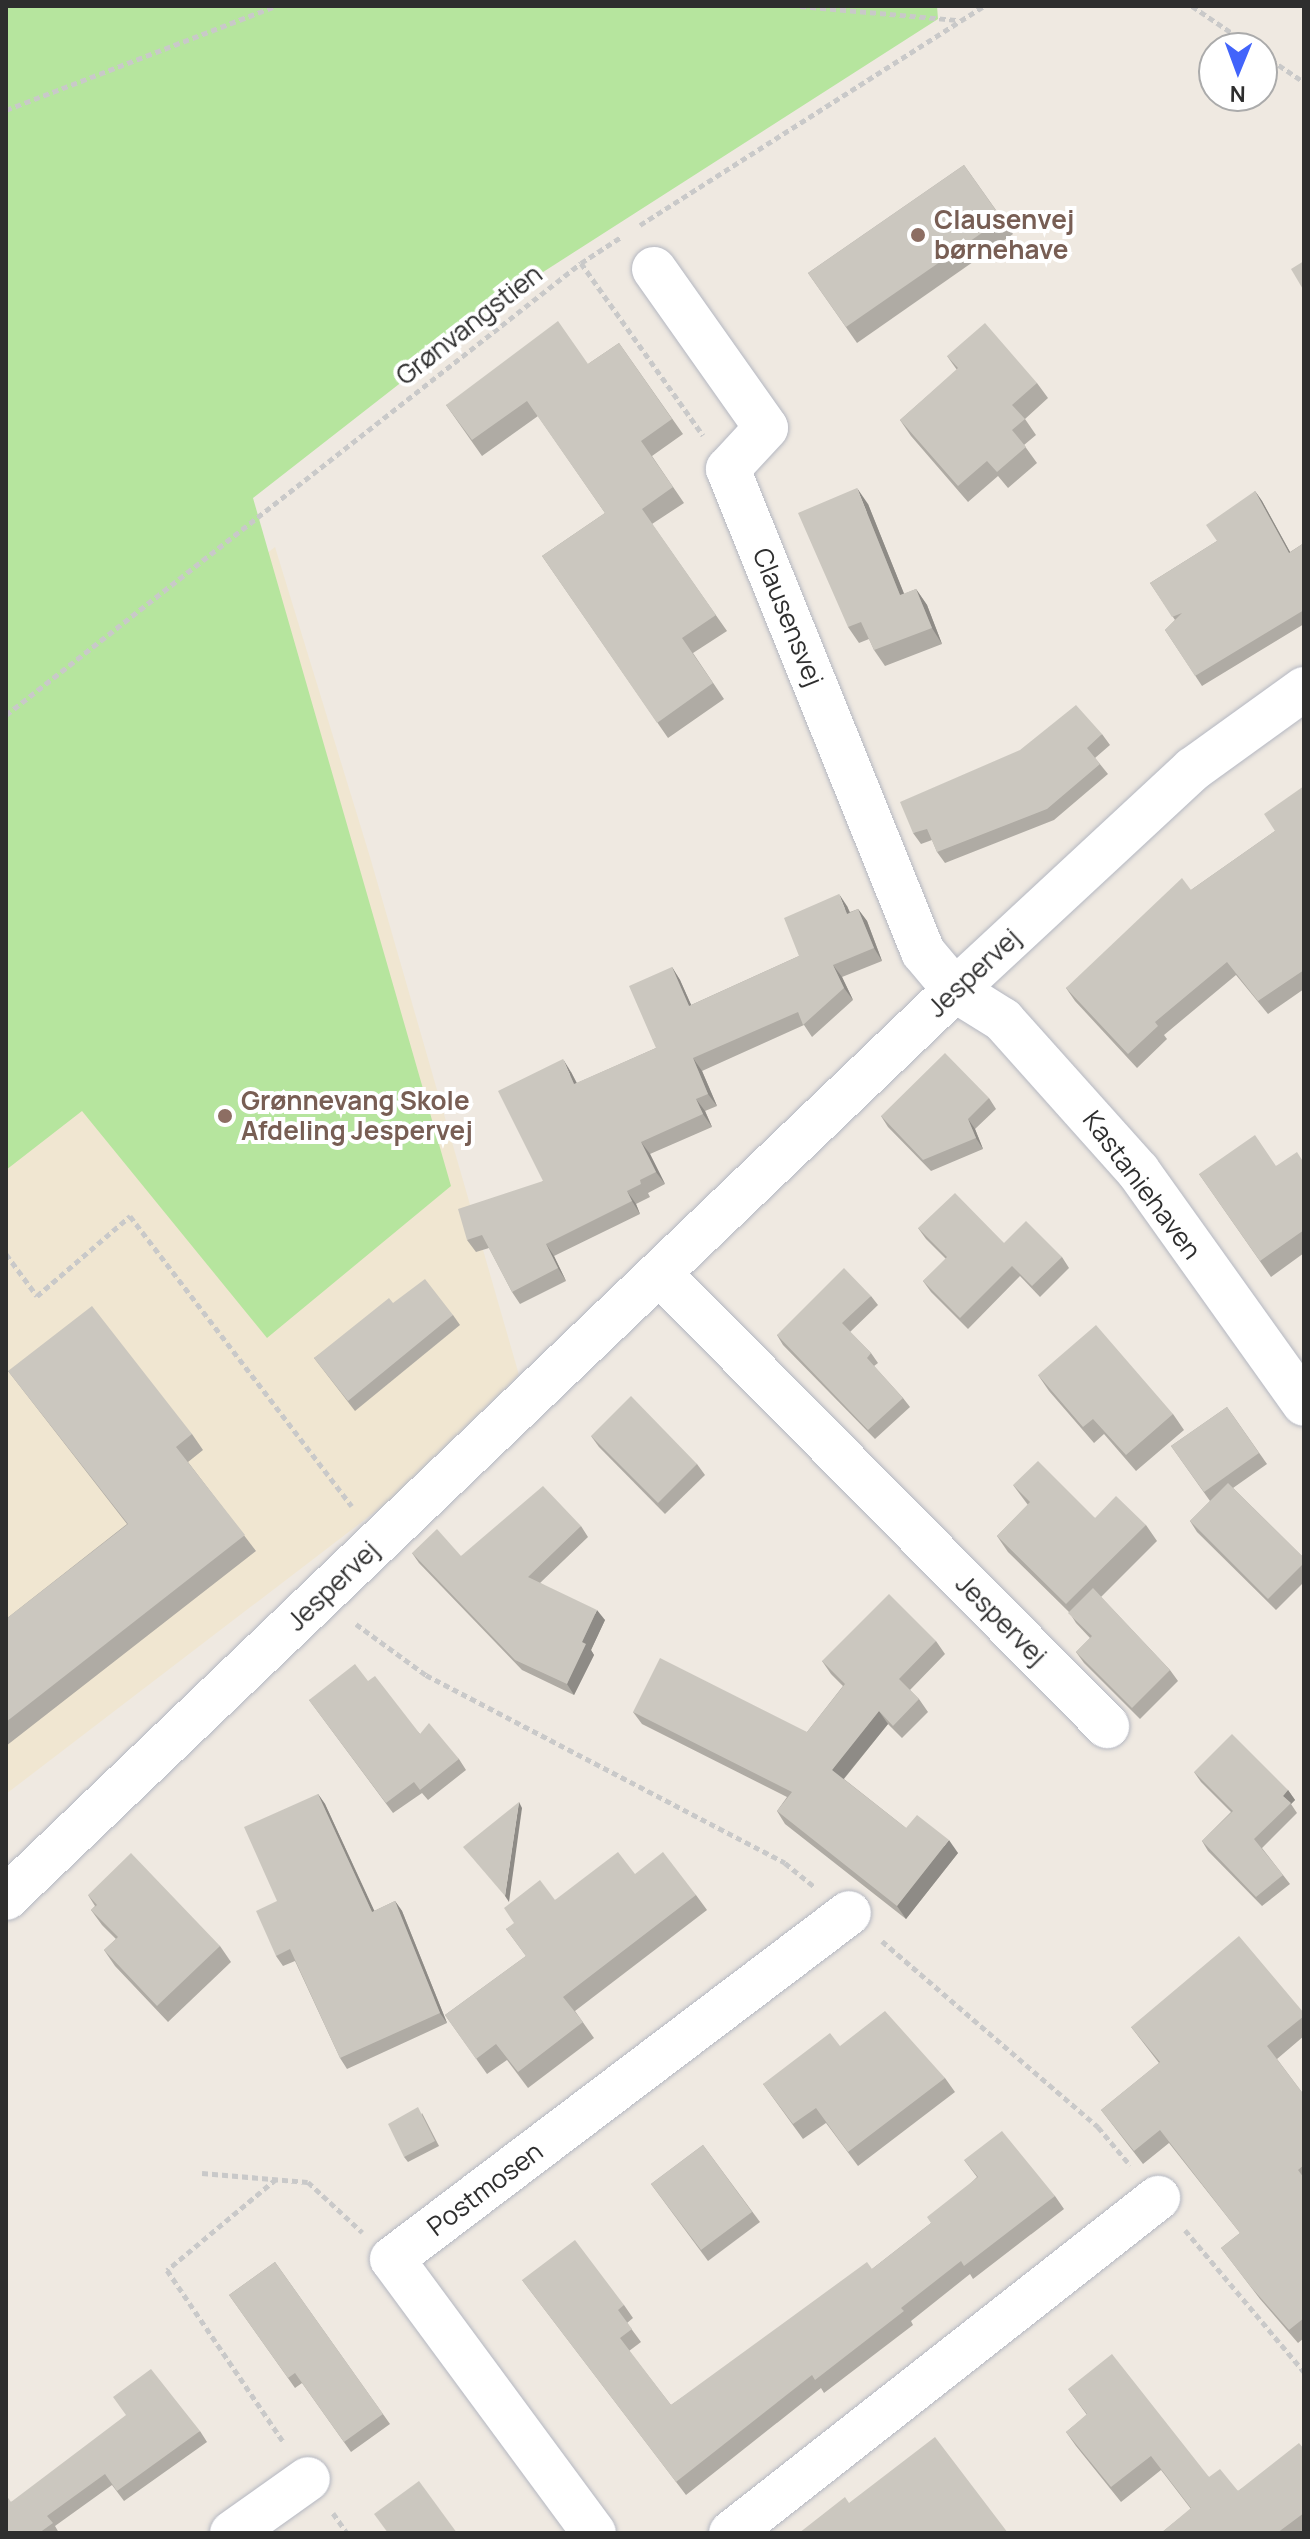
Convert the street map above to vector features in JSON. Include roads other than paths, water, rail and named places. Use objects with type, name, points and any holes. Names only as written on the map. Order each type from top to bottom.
[{"type":"street","name":"Clausensvej","points":[[654,269],[766,428],[728,469],[923,952],[955,990]]},
{"type":"street","name":"Jespervej","points":[[6,1898],[955,990],[1193,769],[1304,689]]},
{"type":"street","name":"Kastaniehaven","points":[[955,990],[1003,1020],[1138,1171],[1304,1404]]},
{"type":"street","name":"Jespervej","points":[[660,1274],[1107,1726]]},
{"type":"street","name":"Postmosen","points":[[594,2533],[392,2259],[849,1913]]},
{"type":"street","points":[[731,2533],[1158,2198]]},
{"type":"street","points":[[232,2533],[308,2479]]},
{"type":"place","name":"Clausenvej børnehave","points":[[918,235]]},
{"type":"place","name":"Grønnevang Skole Afdeling Jespervej","points":[[225,1116]]}]
